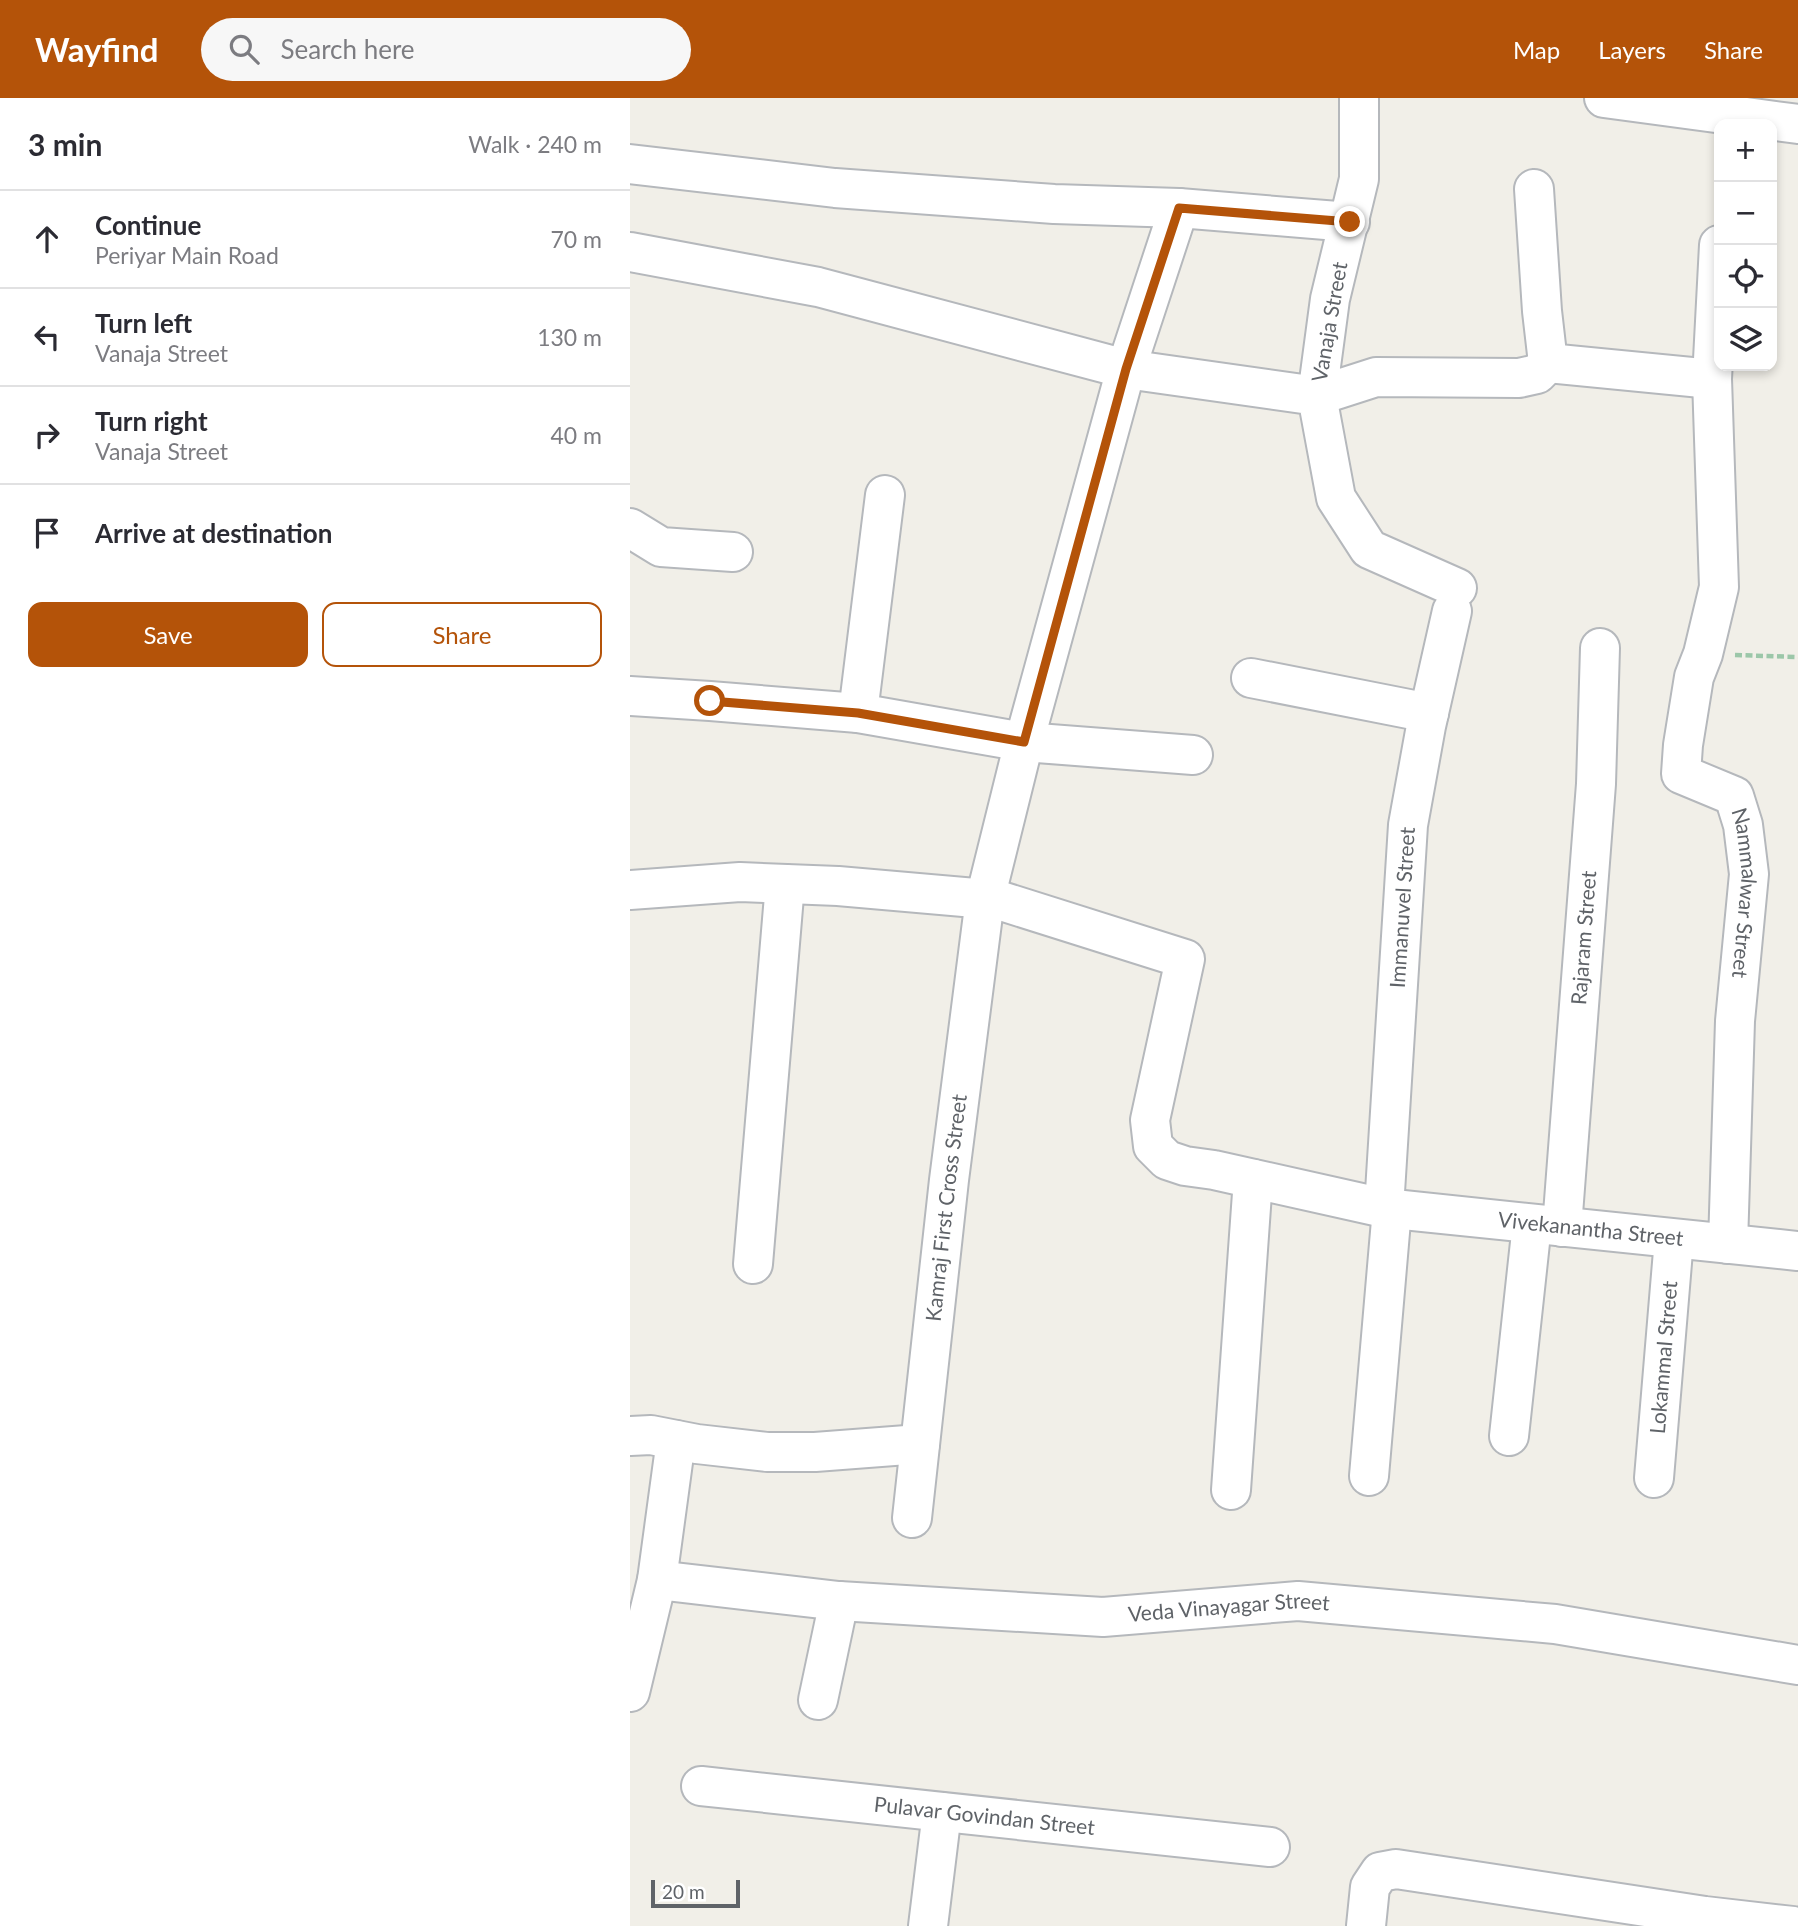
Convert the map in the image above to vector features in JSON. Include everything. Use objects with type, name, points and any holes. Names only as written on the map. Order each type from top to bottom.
[{"type":"street","name":"Vanaja Street","points":[[1359,98],[1359,179],[1330,299],[1317,396],[1336,498],[1368,549],[1455,599]]},
{"type":"street","points":[[1604,98],[1687,104],[1724,119]]},
{"type":"street","points":[[1777,123],[1798,124]]},
{"type":"street","points":[[630,164],[835,188],[1054,204],[1179,208],[1350,222]]},
{"type":"street","points":[[1534,189],[1548,363]]},
{"type":"street","points":[[1024,742],[1126,369],[1179,208]]},
{"type":"street","points":[[630,253],[818,287],[1126,369],[1317,396],[1376,377],[1519,379],[1537,374],[1548,363]]},
{"type":"street","name":"Nammalwar Street","points":[[1716,308],[1712,379],[1719,587],[1695,677],[1683,745],[1681,774],[1734,796],[1743,825],[1749,874],[1735,1021],[1728,1244]]},
{"type":"street","points":[[1548,363],[1712,379]]},
{"type":"street","points":[[858,713],[885,495]]},
{"type":"street","points":[[630,528],[661,547],[733,552]]},
{"type":"street","name":"Immanuvel Street","points":[[1369,1476],[1388,1209],[1408,825],[1429,713],[1455,599]]},
{"type":"street","name":"Rajaram Street","points":[[1509,1436],[1547,1225],[1596,784],[1600,648]]},
{"type":"street","points":[[1251,678],[1429,713]]},
{"type":"street","points":[[630,696],[858,713],[1024,742],[1193,755]]},
{"type":"street","name":"Kamraj First Cross Street","points":[[912,1518],[949,1180],[985,899],[1024,742]]},
{"type":"street","points":[[630,890],[740,882],[838,886],[985,899]]},
{"type":"street","points":[[753,1265],[785,884]]},
{"type":"street","name":"Vivekanantha Street","points":[[985,899],[998,900],[1185,959],[1150,1120],[1153,1146],[1167,1160],[1388,1209],[1798,1251]]},
{"type":"street","points":[[1231,1490],[1253,1179]]},
{"type":"street","name":"Lokammal Street","points":[[1654,1478],[1674,1238]]},
{"type":"street","points":[[630,1436],[651,1435],[697,1444],[768,1452],[814,1452],[920,1444]]},
{"type":"street","points":[[630,1692],[676,1440]]},
{"type":"street","points":[[818,1700],[839,1601]]},
{"type":"street","name":"Veda Vinayagar Street","points":[[645,1602],[839,1601],[1102,1617],[1298,1601],[1555,1625],[1798,1665]]},
{"type":"street","name":"Pulavar Govindan Street","points":[[701,1786],[1270,1847]]},
{"type":"street","points":[[928,1926],[942,1812]]},
{"type":"street","points":[[1366,1926],[1370,1887],[1380,1872],[1396,1869],[1704,1916],[1793,1926]]},
{"type":"path","points":[[1703,654],[1798,657]]},
{"type":"route","points":[[710,701],[858,713],[1024,742],[1126,369],[1179,208],[1350,222]]}]
